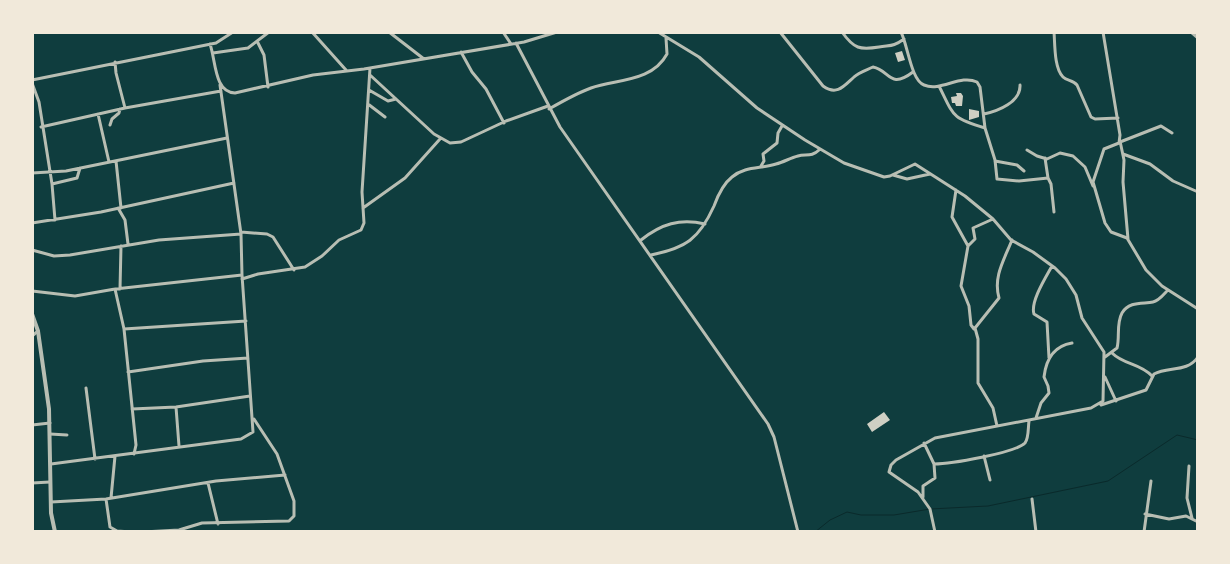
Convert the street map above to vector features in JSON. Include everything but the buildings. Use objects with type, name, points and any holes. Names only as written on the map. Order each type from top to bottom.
[{"type":"street","points":[[55,220],[52,184],[41,127],[39,102],[32,82],[115,62],[210,44],[222,40],[233,32]]},
{"type":"street","points":[[213,53],[238,51],[269,32]]},
{"type":"street","points":[[312,32],[346,70]]},
{"type":"street","points":[[389,32],[424,59]]},
{"type":"street","points":[[503,32],[513,44],[570,144],[641,240],[738,384],[756,404],[768,424],[774,437],[798,532]]},
{"type":"street","points":[[507,38],[510,32]]},
{"type":"street","points":[[220,85],[225,91],[235,93],[268,87],[313,75],[370,68],[513,44],[558,32]]},
{"type":"street","points":[[658,32],[699,57],[740,96],[819,150],[875,175],[894,175],[907,179],[930,174]]},
{"type":"street","points":[[780,32],[822,86],[831,90],[842,89],[858,74],[873,67],[892,79],[902,78],[914,72]]},
{"type":"street","points":[[842,32],[855,46],[867,49],[893,46],[904,39]]},
{"type":"street","points":[[901,32],[914,72],[922,84],[939,86],[964,80],[977,82],[980,87],[985,128],[995,161],[996,177],[1000,181],[1048,178]]},
{"type":"street","points":[[1054,32],[1060,70],[1064,78],[1077,85],[1091,117],[1095,120],[1118,118]]},
{"type":"street","points":[[1103,32],[1118,118],[1128,239],[1146,270],[1168,290],[1198,310]]},
{"type":"street","points":[[1191,32],[1198,38]]},
{"type":"street","points":[[370,75],[440,139],[454,144],[504,123],[549,108],[589,88],[634,78],[653,70],[667,54],[664,36]]},
{"type":"street","points":[[257,41],[264,55],[268,87]]},
{"type":"street","points":[[51,464],[241,439],[253,432],[242,277],[241,233],[221,91],[210,44]]},
{"type":"street","points":[[461,52],[469,67],[486,89],[504,123]]},
{"type":"street","points":[[110,125],[112,119],[122,108],[115,62]]},
{"type":"street","points":[[32,291],[65,297],[120,289],[294,270],[314,263],[339,240],[361,230],[364,223],[362,192],[370,68]]},
{"type":"street","points":[[984,114],[1012,101],[1020,93],[1020,85]]},
{"type":"street","points":[[939,86],[954,116],[967,123],[985,128]]},
{"type":"street","points":[[369,90],[388,101],[396,100]]},
{"type":"street","points":[[41,127],[122,108],[221,91]]},
{"type":"street","points":[[368,104],[385,118]]},
{"type":"street","points":[[98,114],[109,162]]},
{"type":"street","points":[[760,167],[764,162],[764,152],[777,142],[782,126]]},
{"type":"street","points":[[1094,186],[1102,152],[1106,148],[1161,126],[1172,132]]},
{"type":"street","points":[[32,173],[50,174],[227,138]]},
{"type":"street","points":[[363,208],[405,178],[440,139]]},
{"type":"street","points":[[651,255],[679,248],[697,234],[705,224],[722,189],[732,176],[751,168],[777,164],[801,155],[812,155],[819,150]]},
{"type":"street","points":[[1027,150],[1045,158],[1060,153],[1072,156],[1085,167],[1094,186],[1108,230],[1128,239]]},
{"type":"street","points":[[1122,153],[1150,164],[1173,181],[1198,192]]},
{"type":"street","points":[[1045,158],[1048,178],[1051,184],[1054,212]]},
{"type":"street","points":[[116,161],[120,208],[126,223],[128,244]]},
{"type":"street","points":[[995,161],[1017,165],[1024,171]]},
{"type":"street","points":[[894,175],[915,164],[956,190],[993,219],[1012,240],[1052,266],[1072,288],[1082,318],[1104,350],[1103,401],[1096,407]]},
{"type":"street","points":[[52,184],[77,178],[80,168]]},
{"type":"street","points":[[32,223],[120,208],[234,183]]},
{"type":"street","points":[[956,190],[952,217],[968,246]]},
{"type":"street","points":[[993,219],[973,228],[975,239],[968,246],[961,286],[969,306],[971,325],[978,339],[978,382],[993,408],[997,426]]},
{"type":"street","points":[[641,240],[664,225],[675,225],[687,220],[705,224]]},
{"type":"street","points":[[32,250],[54,256],[175,238],[241,233],[266,234],[273,237],[294,270]]},
{"type":"street","points":[[975,330],[985,313],[999,298],[997,292],[998,272],[1012,240]]},
{"type":"street","points":[[120,246],[120,289]]},
{"type":"street","points":[[1036,419],[1041,403],[1049,393],[1044,377],[1049,358],[1047,322],[1034,314],[1032,309],[1037,293],[1052,266]]},
{"type":"street","points":[[115,290],[124,329],[132,409],[134,454]]},
{"type":"street","points":[[1105,357],[1112,353],[1118,344],[1118,331],[1123,313],[1135,303],[1156,301],[1168,290]]},
{"type":"street","points":[[32,314],[38,331],[50,422],[51,502],[55,532]]},
{"type":"street","points":[[124,329],[246,321]]},
{"type":"street","points":[[32,336],[38,331]]},
{"type":"street","points":[[1049,358],[1055,349],[1072,343]]},
{"type":"street","points":[[1112,353],[1122,361],[1144,368],[1152,376]]},
{"type":"street","points":[[935,532],[933,517],[924,500],[918,492],[889,470],[896,460],[935,438],[1029,421],[1116,401],[1146,390],[1152,376],[1157,372],[1191,365],[1198,357]]},
{"type":"street","points":[[128,372],[203,361],[248,358]]},
{"type":"street","points":[[1104,377],[1116,401]]},
{"type":"street","points":[[86,388],[95,459]]},
{"type":"street","points":[[132,409],[176,407],[250,396]]},
{"type":"street","points":[[176,407],[179,446]]},
{"type":"street","points":[[143,532],[179,531],[202,523],[289,521],[294,516],[294,501],[277,454],[253,418]]},
{"type":"street","points":[[934,464],[984,456],[1022,445],[1028,438],[1029,421]]},
{"type":"street","points":[[32,424],[50,422]]},
{"type":"street","points":[[50,434],[67,434]]},
{"type":"street","points":[[924,443],[934,464],[935,478],[923,488],[924,500]]},
{"type":"street","points":[[111,498],[115,456]]},
{"type":"street","points":[[984,456],[990,480]]},
{"type":"street","points":[[1189,466],[1188,498],[1192,519]]},
{"type":"street","points":[[51,502],[106,499],[208,483],[285,475]]},
{"type":"street","points":[[1144,532],[1150,481]]},
{"type":"street","points":[[32,483],[51,482]]},
{"type":"street","points":[[208,483],[218,524]]},
{"type":"street","points":[[106,499],[110,527],[116,531],[131,532]]},
{"type":"street","points":[[1032,499],[1036,532]]},
{"type":"street","points":[[1145,514],[1165,519],[1181,516],[1198,522]]},
{"type":"waterway","points":[[815,532],[830,520],[847,512],[861,515],[894,515],[930,509],[988,506],[1108,481],[1177,435],[1198,440]]}]
